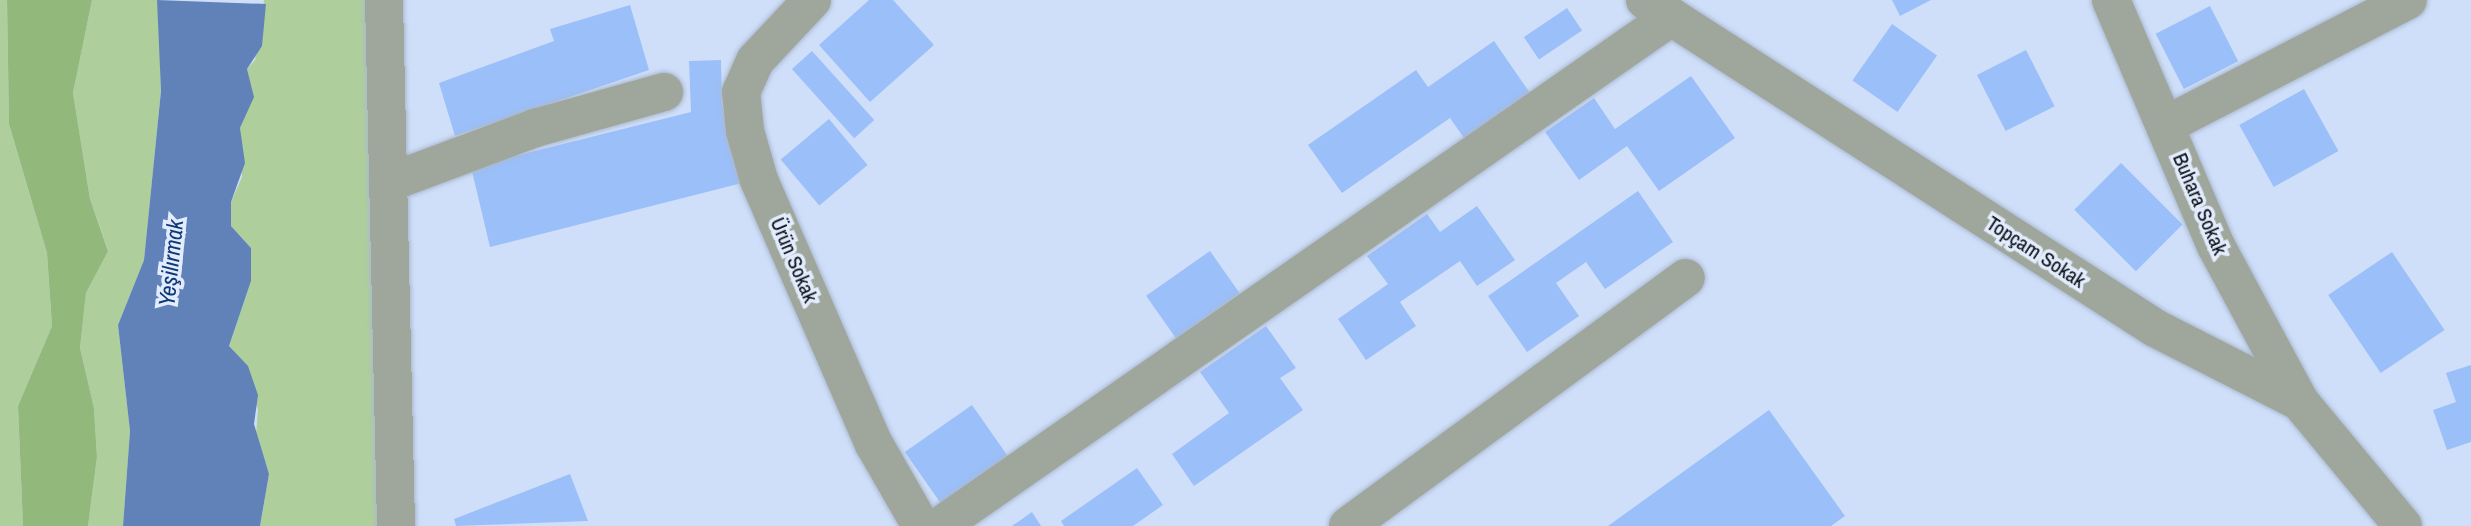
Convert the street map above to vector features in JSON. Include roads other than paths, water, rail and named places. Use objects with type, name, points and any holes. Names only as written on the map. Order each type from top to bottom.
[{"type":"street","points":[[384,0],[396,526]]},
{"type":"street","name":"Ürün Sokak","points":[[812,0],[755,61],[741,92],[745,131],[759,180],[866,426],[921,526]]},
{"type":"street","name":"Buhara Sokak","points":[[2111,0],[2216,246],[2300,402]]},
{"type":"street","points":[[2166,125],[2409,0]]},
{"type":"street","points":[[940,526],[1658,8]]},
{"type":"street","name":"Topçam Sokak","points":[[1658,8],[2155,328],[2300,402],[2403,526]]},
{"type":"street","points":[[388,183],[535,128],[664,92]]},
{"type":"street","points":[[1348,526],[1686,278]]},
{"type":"water","name":"Yeşilırmak","points":[[157,0],[266,4],[262,46],[247,69],[254,97],[240,128],[245,163],[231,202],[231,226],[251,248],[251,281],[229,346],[248,366],[258,395],[254,424],[269,474],[260,526],[123,526],[130,431],[118,325],[144,260],[161,91]]}]
